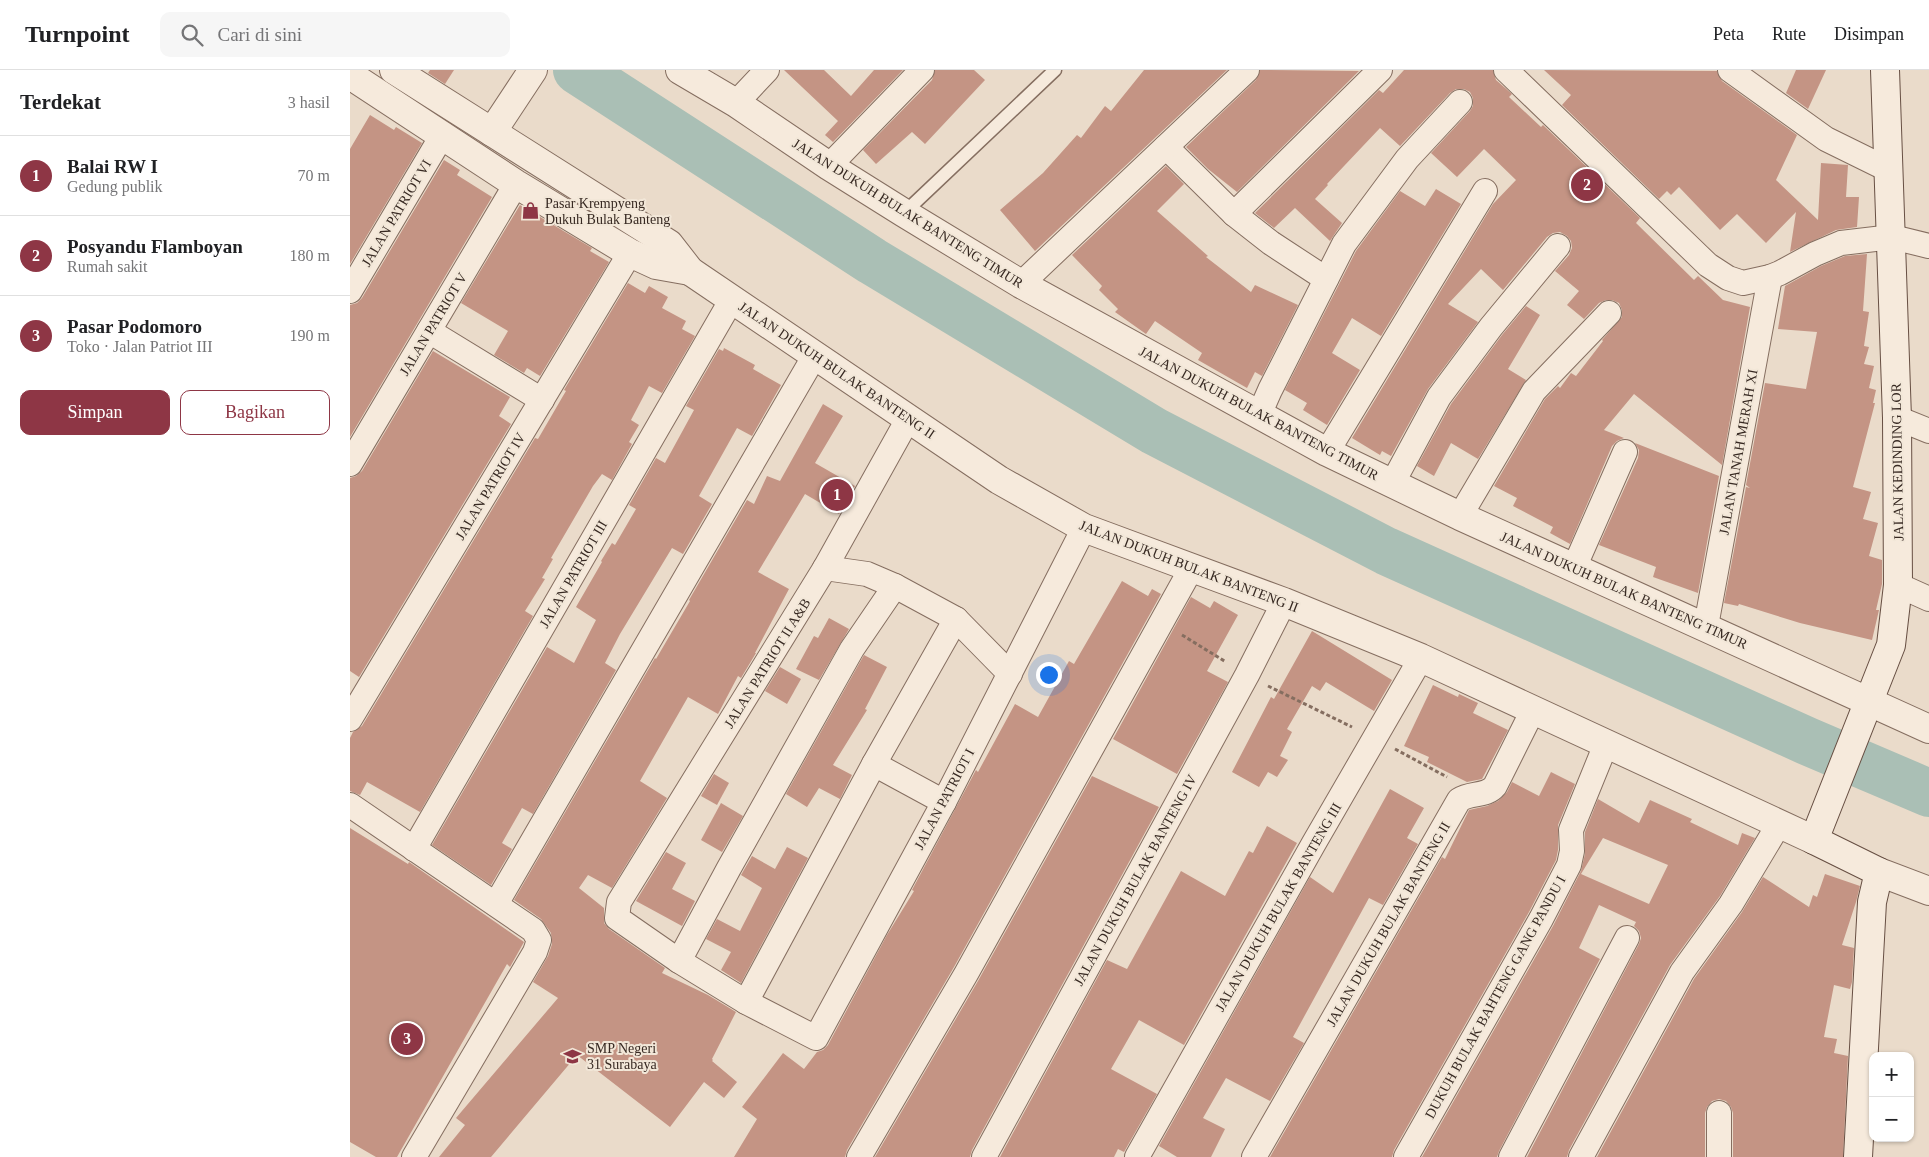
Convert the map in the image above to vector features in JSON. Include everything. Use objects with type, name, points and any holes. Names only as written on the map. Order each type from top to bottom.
[{"type":"street","name":"JALAN DUKUH BULAK BANTENG II","points":[[394,70],[498,124],[669,244],[690,271],[999,480],[1084,528],[1284,602],[1421,658],[1780,824],[1879,872],[1929,891]]},
{"type":"street","points":[[498,124],[533,70]]},
{"type":"street","name":"JALAN DUKUH BULAK BANTENG TIMUR","points":[[680,70],[736,103],[829,166],[1021,284],[1327,452],[1460,516],[1706,626],[1929,729]]},
{"type":"street","points":[[736,103],[767,70]]},
{"type":"street","points":[[829,166],[922,70]]},
{"type":"street","points":[[1021,284],[1247,70]]},
{"type":"street","points":[[1234,214],[1380,70]]},
{"type":"street","points":[[1506,70],[1708,265],[1728,278],[1743,283],[1770,277],[1814,254],[1841,243],[1892,237],[1929,246]]},
{"type":"street","points":[[1730,70],[1826,139],[1890,170]]},
{"type":"street","name":"JALAN KEDINDING LOR","points":[[1814,840],[1891,645],[1898,585],[1897,418],[1886,70]]},
{"type":"street","name":"JALAN DUKUH BULAK BANTENG II","points":[[352,82],[443,134],[516,184],[630,253],[656,265],[690,271]]},
{"type":"street","points":[[1259,415],[1344,244],[1407,159],[1460,102]]},
{"type":"street","name":"JALAN PATRIOT VI","points":[[350,292],[443,134]]},
{"type":"street","points":[[1166,147],[1234,214],[1271,243],[1326,279]]},
{"type":"street","name":"JALAN PATRIOT V","points":[[350,464],[516,184]]},
{"type":"street","points":[[1327,452],[1485,191]]},
{"type":"street","points":[[1392,484],[1438,398],[1491,327],[1558,246]]},
{"type":"street","name":"JALAN PATRIOT IV","points":[[350,719],[630,253]]},
{"type":"street","name":"JALAN TANAH MERAH XI","points":[[1706,626],[1770,277]]},
{"type":"street","name":"JALAN PATRIOT III","points":[[414,849],[732,298]]},
{"type":"street","points":[[1460,516],[1534,391],[1609,313]]},
{"type":"street","points":[[429,332],[542,400]]},
{"type":"street","points":[[496,904],[815,355]]},
{"type":"street","points":[[1897,418],[1929,431]]},
{"type":"street","name":"JALAN PATRIOT II A&B","points":[[679,961],[617,918],[619,902],[825,568],[908,419]]},
{"type":"street","points":[[1574,568],[1625,452]]},
{"type":"street","name":"JALAN PATRIOT I","points":[[746,1002],[816,1038],[944,802],[1084,528]]},
{"type":"street","points":[[825,568],[867,574],[895,586],[956,619],[1010,674]]},
{"type":"street","points":[[859,1157],[966,974],[1191,569]]},
{"type":"street","points":[[1898,585],[1929,599]]},
{"type":"street","points":[[895,586],[852,649],[728,868],[679,961],[746,1002],[874,764],[956,619]]},
{"type":"street","name":"JALAN DUKUH BULAK BANTENG IV","points":[[984,1157],[1247,675],[1284,602]]},
{"type":"street","name":"JALAN DUKUH BULAK BANTENG III","points":[[1137,1157],[1421,658]]},
{"type":"street","name":"JALAN DUKUH BULAK BANTENG II","points":[[1254,1157],[1459,800],[1466,796],[1491,791],[1496,786],[1532,710]]},
{"type":"street","name":"DUKUH BULAK BAHTENG GANG PANDU I","points":[[1406,1157],[1541,919],[1569,865],[1572,851],[1571,830],[1606,744]]},
{"type":"street","points":[[874,764],[944,802]]},
{"type":"street","points":[[350,805],[533,930],[538,940],[535,952],[414,1157]]},
{"type":"street","points":[[1581,1157],[1682,972],[1732,904],[1780,824]]},
{"type":"street","points":[[1858,1157],[1872,902],[1879,872]]},
{"type":"street","points":[[1511,1157],[1627,938]]},
{"type":"street","points":[[1719,1113],[1719,1157]]},
{"type":"lane","points":[[904,213],[1055,70]]},
{"type":"path","points":[[1162,623],[1247,675],[1375,738],[1478,794]]},
{"type":"building","points":[[430,70],[454,70],[445,84],[428,73]]},
{"type":"building","points":[[784,70],[824,70],[851,96],[874,70],[903,70],[833,142],[825,135],[838,121]]},
{"type":"building","points":[[935,70],[974,70],[985,80],[925,144],[912,132],[876,164],[863,150],[932,80]]},
{"type":"building","points":[[1144,70],[1227,70],[1035,251],[1000,210],[1043,173],[1077,135],[1081,138],[1105,106],[1111,111]]},
{"type":"building","points":[[1260,70],[1359,71],[1237,192],[1208,169],[1186,147],[1256,80]]},
{"type":"building","points":[[1404,70],[1493,70],[1496,80],[1512,94],[1509,97],[1541,127],[1543,125],[1640,218],[1636,223],[1694,280],[1698,276],[1723,300],[1750,307],[1722,465],[1634,394],[1604,430],[1624,438],[1612,446],[1570,544],[1550,533],[1553,527],[1513,506],[1517,498],[1494,486],[1545,399],[1558,386],[1560,388],[1571,373],[1576,376],[1602,340],[1622,317],[1619,303],[1612,300],[1599,303],[1584,319],[1567,305],[1579,291],[1555,271],[1569,255],[1572,248],[1571,241],[1560,232],[1553,233],[1547,237],[1503,290],[1481,269],[1448,304],[1478,322],[1428,389],[1391,456],[1382,451],[1380,455],[1352,438],[1493,204],[1516,180],[1484,149],[1457,177],[1431,153],[1473,106],[1473,98],[1470,92],[1464,89],[1456,89],[1400,146],[1380,128],[1327,184],[1315,199],[1342,223],[1330,241],[1295,208],[1274,228],[1255,213],[1379,90],[1383,93]]},
{"type":"building","points":[[1544,70],[1717,71],[1722,81],[1797,135],[1776,180],[1818,220],[1821,163],[1848,165],[1846,197],[1859,197],[1857,227],[1836,230],[1790,252],[1796,212],[1766,243],[1737,214],[1720,230],[1679,187],[1671,195],[1667,191],[1659,199],[1562,105],[1571,95]]},
{"type":"building","points":[[1796,70],[1826,70],[1808,109],[1786,93]]},
{"type":"building","points":[[370,115],[394,130],[396,127],[422,143],[350,264],[350,149]]},
{"type":"building","points":[[444,160],[460,170],[457,175],[492,197],[350,437],[350,305],[357,303],[362,298]]},
{"type":"building","points":[[1166,166],[1184,184],[1157,211],[1208,256],[1206,257],[1251,292],[1255,285],[1298,305],[1262,376],[1255,372],[1247,388],[1198,360],[1202,353],[1155,321],[1146,334],[1115,312],[1118,309],[1099,290],[1102,286],[1072,255]]},
{"type":"building","points":[[1436,189],[1461,204],[1381,336],[1352,318],[1332,353],[1360,370],[1327,425],[1303,410],[1307,403],[1285,390],[1356,251],[1400,191],[1425,206]]},
{"type":"building","points":[[520,205],[592,248],[590,251],[609,262],[540,376],[527,368],[524,373],[494,355],[508,331],[461,303]]},
{"type":"building","points":[[1867,254],[1863,311],[1869,312],[1864,346],[1869,347],[1864,364],[1874,366],[1869,388],[1876,390],[1873,403],[1875,403],[1853,487],[1871,492],[1863,519],[1878,523],[1869,556],[1882,560],[1882,584],[1876,610],[1879,610],[1872,640],[1800,623],[1739,604],[1738,606],[1724,603],[1746,487],[1750,488],[1746,485],[1765,383],[1806,389],[1817,332],[1778,329],[1785,286],[1821,266],[1845,256]]},
{"type":"building","points":[[628,283],[645,293],[649,286],[668,297],[662,308],[686,321],[682,329],[695,336],[662,393],[649,386],[631,420],[639,425],[629,442],[632,444],[612,480],[602,474],[593,486],[551,558],[553,559],[542,578],[545,579],[525,611],[533,616],[420,812],[367,782],[360,795],[350,791],[350,738],[353,732],[362,726],[535,438],[538,439],[566,391],[564,390]]},
{"type":"building","points":[[1526,306],[1540,315],[1508,369],[1526,380],[1478,459],[1451,443],[1434,476],[1417,466],[1451,404]]},
{"type":"building","points":[[724,348],[755,365],[753,369],[781,385],[752,436],[737,428],[699,496],[712,504],[683,554],[672,548],[620,634],[605,663],[616,670],[533,814],[522,808],[502,843],[512,849],[491,885],[432,845],[547,647],[574,663],[596,620],[576,607],[612,543],[615,545],[636,509],[629,505],[656,458],[665,463],[694,410],[686,406],[719,349],[723,351]]},
{"type":"building","points":[[433,351],[510,397],[499,416],[511,424],[359,677],[350,671],[350,478],[362,471]]},
{"type":"building","points":[[823,404],[843,416],[815,463],[855,486],[839,514],[805,494],[758,572],[789,589],[756,653],[741,678],[738,676],[718,714],[688,697],[640,781],[667,798],[612,888],[588,875],[579,888],[604,908],[604,923],[609,929],[665,968],[662,973],[708,995],[736,1012],[712,1061],[737,1082],[724,1098],[704,1082],[670,1127],[577,1055],[491,1157],[439,1157],[465,1125],[456,1118],[558,998],[533,982],[548,956],[552,944],[551,933],[541,919],[514,900],[690,601],[747,500],[754,504],[767,476],[780,481]]},
{"type":"building","points":[[1635,443],[1719,476],[1698,593],[1653,577],[1656,567],[1599,545],[1638,458],[1639,450]]},
{"type":"building","points":[[1122,581],[1148,596],[1152,589],[1161,594],[954,967],[847,1150],[845,1157],[734,1157],[757,1119],[742,1107],[783,1053],[804,1069],[817,1052],[823,1050],[828,1045],[887,935],[914,891],[912,890],[976,770],[978,772],[1015,704],[1038,717],[1069,661],[1074,664]]},
{"type":"building","points":[[1191,597],[1210,608],[1214,601],[1238,615],[1207,671],[1228,682],[1177,774],[1113,739]]},
{"type":"building","points":[[829,618],[849,629],[819,680],[796,669],[814,636],[818,638]]},
{"type":"building","points":[[1312,631],[1392,680],[1374,711],[1326,682],[1320,691],[1312,686],[1287,729],[1292,732],[1280,756],[1288,760],[1277,777],[1268,772],[1259,787],[1232,772],[1271,697],[1274,699]]},
{"type":"building","points":[[864,655],[887,667],[865,709],[867,710],[833,765],[852,775],[840,799],[819,788],[807,807],[786,794]]},
{"type":"building","points":[[780,667],[801,679],[787,704],[765,691]]},
{"type":"building","points":[[1433,685],[1458,697],[1459,694],[1478,703],[1473,713],[1508,730],[1482,779],[1467,782],[1427,762],[1429,757],[1404,746]]},
{"type":"building","points":[[1551,772],[1575,784],[1558,825],[1556,860],[1529,912],[1394,1150],[1392,1157],[1270,1157],[1442,857],[1445,859],[1469,810],[1487,806],[1498,801],[1507,792],[1512,782],[1539,796]]},
{"type":"building","points":[[714,774],[729,783],[717,805],[701,796]]},
{"type":"building","points":[[1092,776],[1159,807],[972,1150],[970,1157],[875,1157],[978,981]]},
{"type":"building","points":[[1390,789],[1424,808],[1407,838],[1418,844],[1383,905],[1369,898],[1293,1037],[1304,1043],[1270,1101],[1226,1078],[1203,1118],[1225,1129],[1211,1157],[1177,1157],[1159,1146],[1310,877],[1333,893]]},
{"type":"building","points":[[1598,799],[1639,823],[1650,800],[1692,819],[1690,822],[1738,845],[1742,833],[1755,838],[1720,896],[1670,965],[1569,1150],[1567,1157],[1527,1157],[1641,938],[1639,931],[1634,926],[1636,922],[1599,905],[1579,948],[1600,959],[1497,1157],[1422,1157],[1553,926],[1581,871],[1585,854],[1585,832]],"holes":[[[1603,838],[1668,865],[1649,904],[1581,874]]]},
{"type":"building","points":[[721,803],[743,816],[722,852],[701,840]]},
{"type":"building","points":[[1267,826],[1297,843],[1184,1045],[1139,1020],[1111,1069],[1157,1094],[1124,1152],[1118,1149],[1114,1157],[1000,1157],[1107,960],[1127,969],[1181,871],[1225,896],[1249,851],[1253,853]]},
{"type":"building","points":[[350,828],[408,864],[409,862],[524,942],[510,967],[507,964],[397,1157],[376,1157],[350,1142]]},
{"type":"building","points":[[787,847],[808,858],[741,983],[721,970],[731,952],[706,939],[717,919],[740,931],[762,888],[741,875],[752,856],[775,869]]},
{"type":"building","points":[[666,852],[686,863],[672,889],[695,901],[682,926],[636,901]]},
{"type":"building","points":[[1825,874],[1860,886],[1842,945],[1854,948],[1852,982],[1850,989],[1834,985],[1824,1037],[1837,1039],[1834,1053],[1848,1056],[1843,1157],[1733,1157],[1733,1113],[1726,1101],[1719,1099],[1712,1101],[1705,1113],[1705,1157],[1597,1157],[1694,979],[1742,912],[1763,877],[1809,907],[1813,895],[1817,897]]},
{"type":"waterway","points":[[577,70],[872,261],[1154,431],[1386,551],[1807,741],[1929,793]]},
{"type":"place","name":"Posyandu Flamboyan","points":[[1587,185]]},
{"type":"place","name":"Pasar Krempyeng Dukuh Bulak Banteng","points":[[531,211]]},
{"type":"place","name":"Balai RW I","points":[[837,495]]},
{"type":"place","name":"Pasar Podomoro","points":[[407,1039]]},
{"type":"place","name":"SMP Negeri 31 Surabaya","points":[[573,1056]]}]
